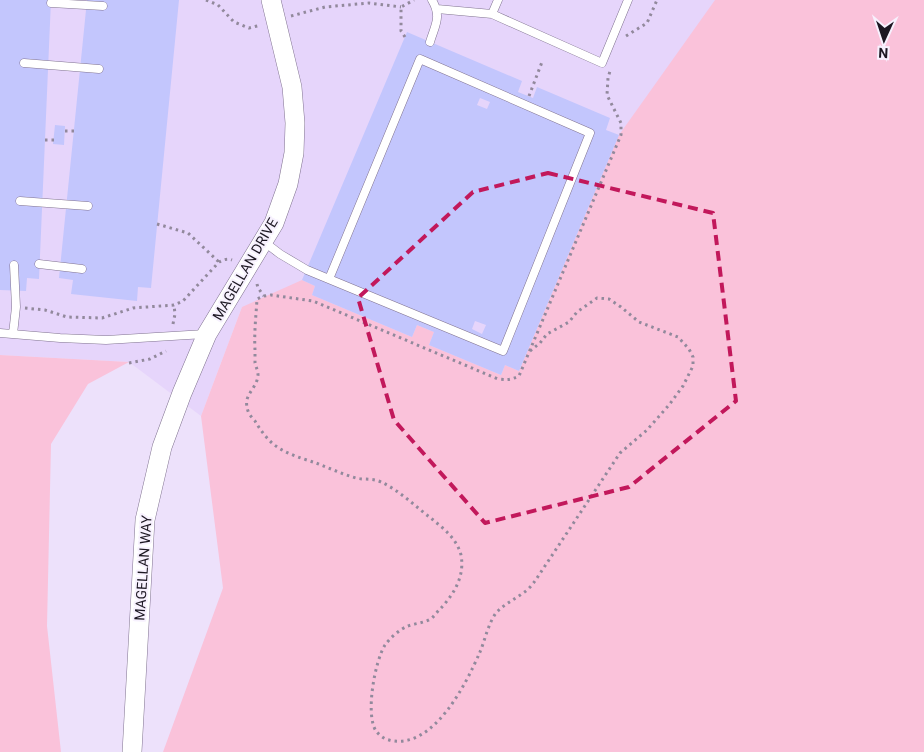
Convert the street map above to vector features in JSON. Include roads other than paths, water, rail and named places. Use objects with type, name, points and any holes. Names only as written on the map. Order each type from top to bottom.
[{"type":"street","name":"MAGELLAN DRIVE","points":[[207,334],[274,223],[288,184],[294,153],[295,123],[292,87],[271,0]]},
{"type":"street","name":"MAGELLAN WAY","points":[[132,752],[145,520],[162,447],[207,334]]},
{"type":"lane","points":[[430,42],[437,20],[437,8],[432,0]]},
{"type":"lane","points":[[492,14],[498,0]]},
{"type":"lane","points":[[437,8],[492,14],[602,63],[628,0]]},
{"type":"lane","points":[[51,3],[103,6]]},
{"type":"lane","points":[[263,241],[306,270],[502,351],[590,133],[420,59],[329,279]]},
{"type":"lane","points":[[24,63],[99,69]]},
{"type":"lane","points":[[20,201],[42,205],[88,206]]},
{"type":"lane","points":[[39,264],[82,269]]},
{"type":"lane","points":[[13,334],[16,307],[14,265]]},
{"type":"lane","name":"MAGELLAN DRIVE","points":[[0,333],[106,340],[207,334]]}]
